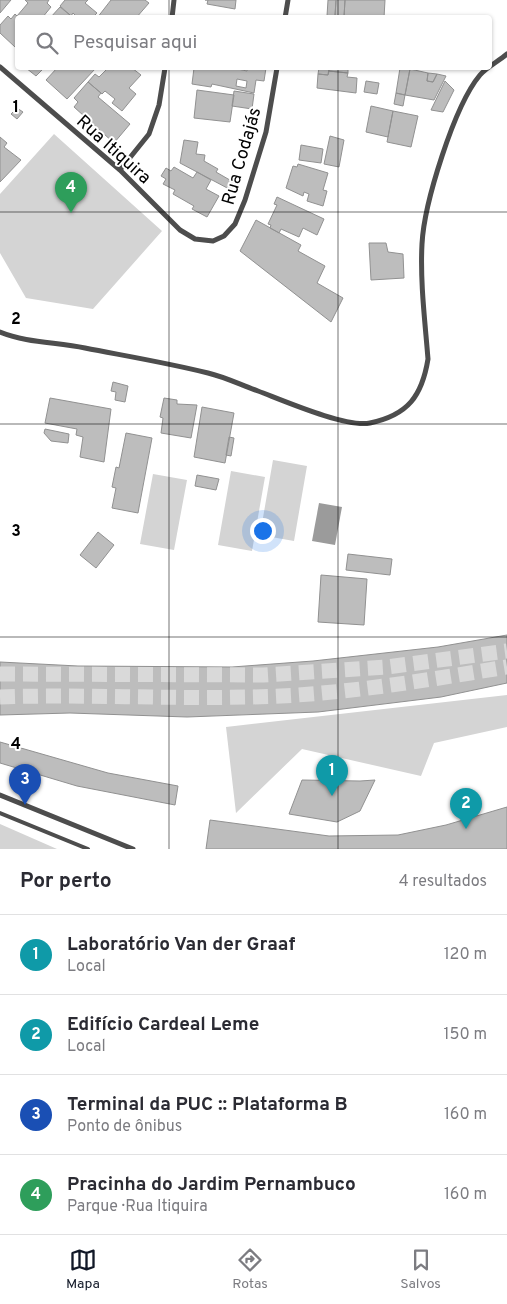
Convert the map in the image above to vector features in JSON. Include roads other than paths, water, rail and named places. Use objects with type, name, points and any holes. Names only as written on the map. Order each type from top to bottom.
[{"type":"street","points":[[172,15],[174,0]]},
{"type":"street","points":[[286,15],[288,0]]},
{"type":"street","points":[[492,66],[507,54]]},
{"type":"street","name":"Rua Itiquira","points":[[0,67],[120,170],[180,230],[195,239],[213,242]]},
{"type":"street","points":[[120,170],[149,134],[159,105],[165,70]]},
{"type":"street","name":"Rua Codajás","points":[[213,242],[224,236],[235,224],[245,200],[266,132],[277,70]]},
{"type":"street","points":[[0,332],[31,341],[83,348],[209,374],[324,416],[367,424],[389,417],[409,406],[420,392],[426,375],[428,359],[422,244],[428,208],[438,170],[456,118],[480,75],[486,70]]},
{"type":"street","points":[[0,795],[133,849]]},
{"type":"lane","points":[[0,813],[88,849]]},
{"type":"tunnel","points":[[0,674],[263,675],[387,667],[507,651]]},
{"type":"tunnel","points":[[0,697],[280,696],[378,687],[507,667]]},
{"type":"place","name":"Pracinha do Jardim Pernambuco","points":[[71,213]]},
{"type":"place","name":"Laboratório Van der Graaf","points":[[332,796]]},
{"type":"place","name":"Terminal da PUC :: Plataforma B","points":[[25,805]]},
{"type":"place","name":"Edifício Cardeal Leme","points":[[466,829]]}]
